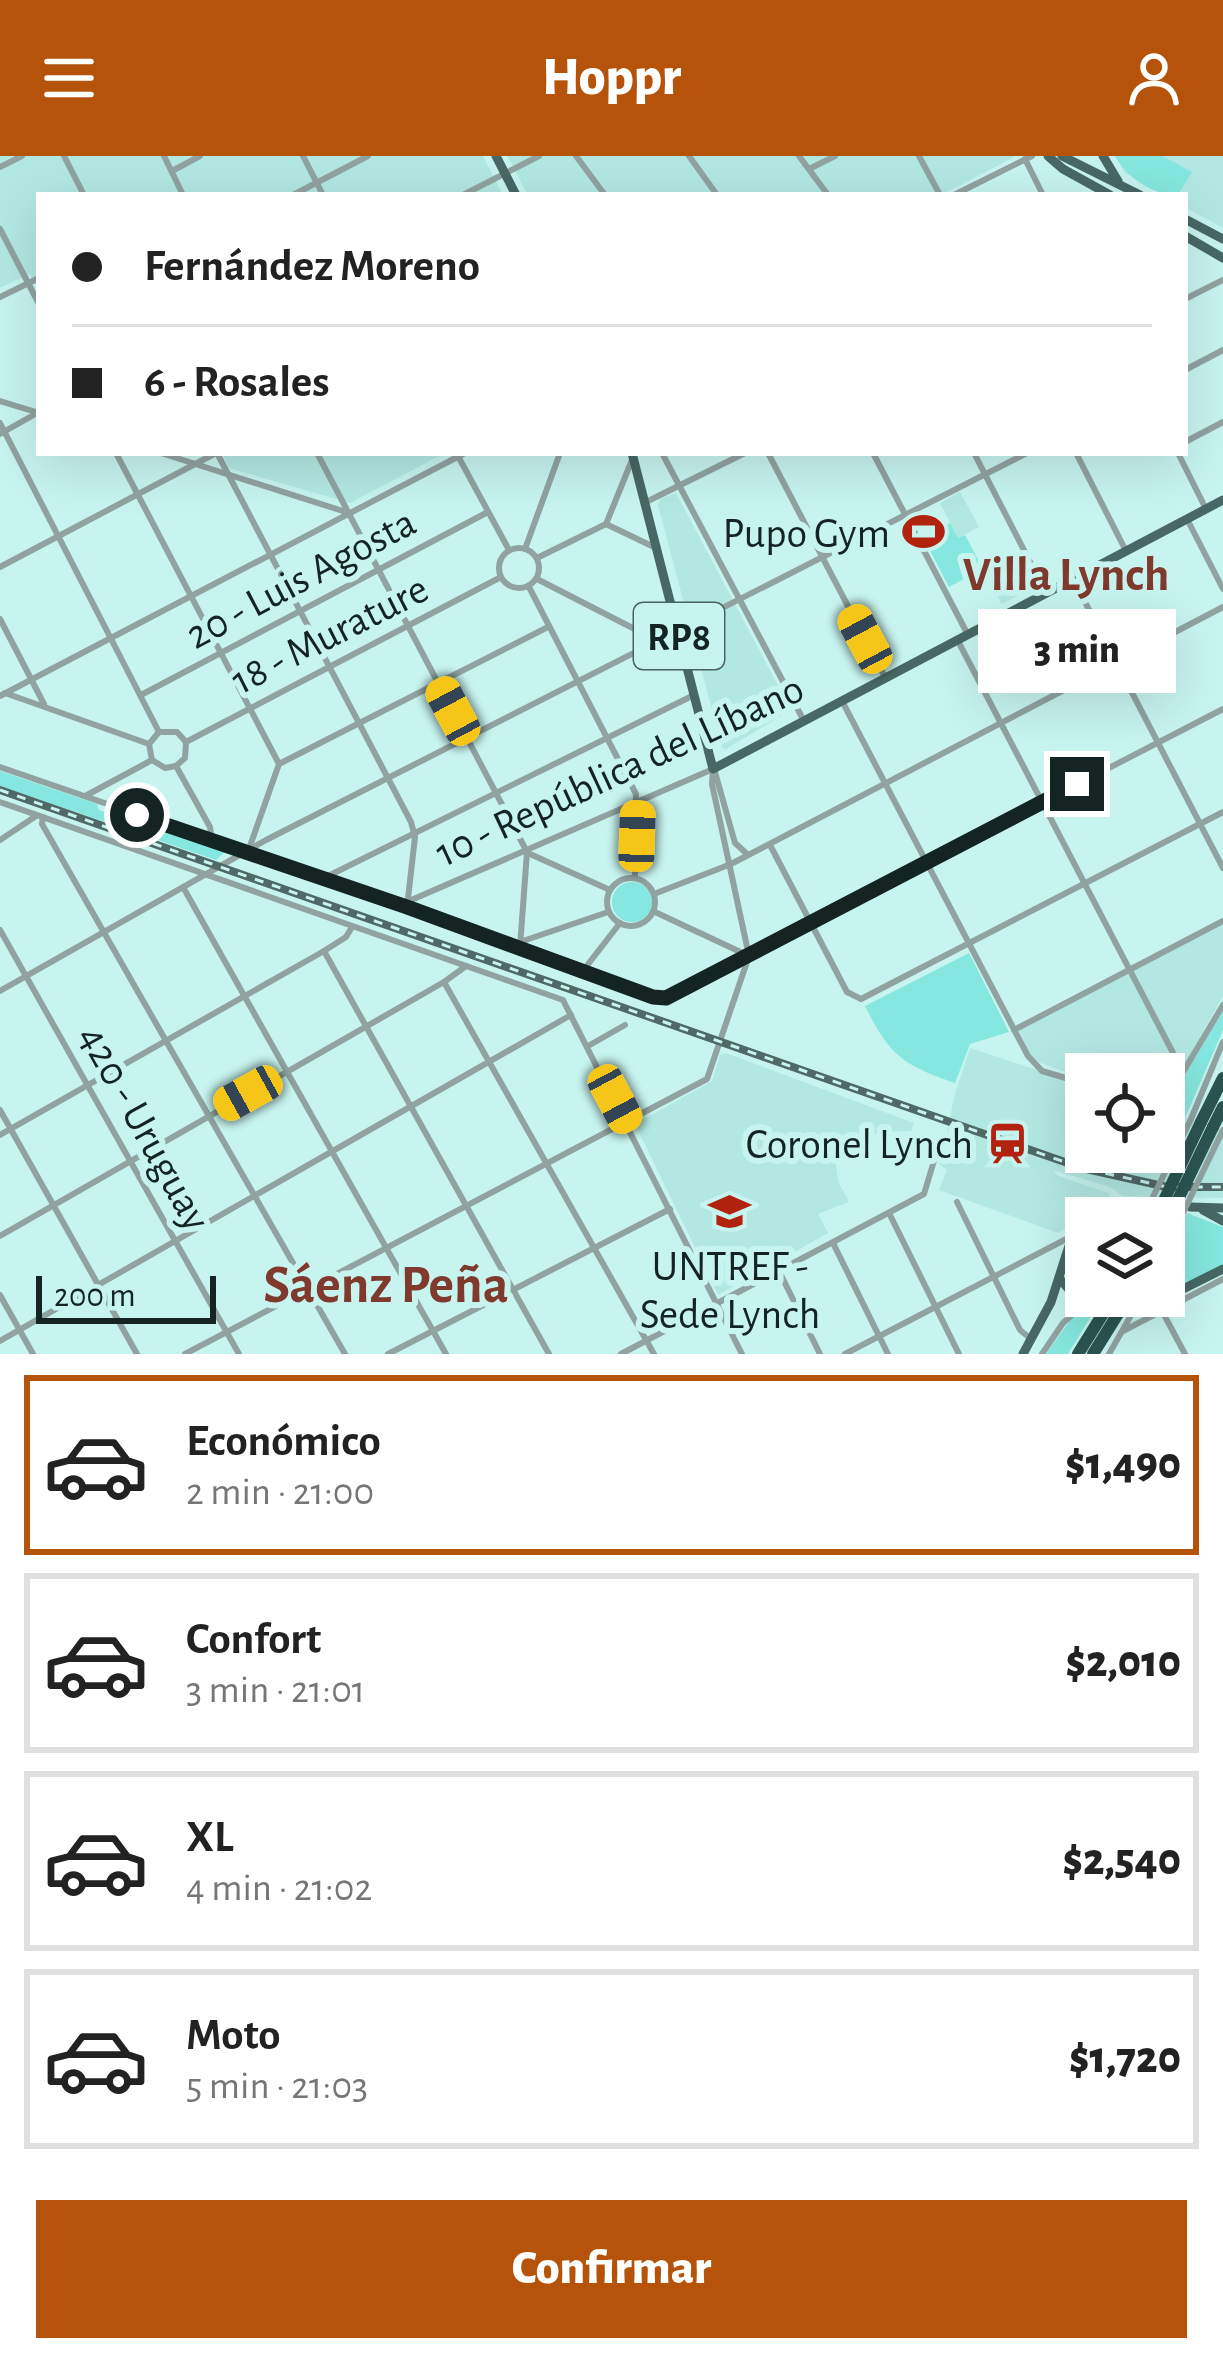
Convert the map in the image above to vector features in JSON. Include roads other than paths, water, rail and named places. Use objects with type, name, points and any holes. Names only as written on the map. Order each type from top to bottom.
[{"type":"highway","points":[[1174,1197],[1223,1078]]},
{"type":"highway","points":[[1207,1124],[1223,1107]]},
{"type":"highway","points":[[1078,1354],[1101,1317]]},
{"type":"highway","points":[[1093,1354],[1116,1317]]},
{"type":"main road","points":[[496,156],[514,192]]},
{"type":"main road","points":[[1056,156],[1134,192]]},
{"type":"main road","points":[[1056,156],[1063,169],[1105,192]]},
{"type":"main road","points":[[1103,156],[1121,185]]},
{"type":"main road","points":[[1188,221],[1223,239]]},
{"type":"main road","points":[[1188,238],[1223,257]]},
{"type":"main road","name":"RP8","points":[[633,456],[713,769]]},
{"type":"main road","name":"10 - República del Líbano","points":[[713,769],[1223,500]]},
{"type":"main road","points":[[1185,1210],[1223,1208]]},
{"type":"main road","points":[[1185,1214],[1223,1221]]},
{"type":"main road","points":[[1023,1354],[1065,1255]]},
{"type":"main road","points":[[1185,1288],[1223,1270]]},
{"type":"main road","points":[[1058,1278],[1065,1285]]},
{"type":"street","points":[[2,162],[22,156]]},
{"type":"street","points":[[64,156],[82,192]]},
{"type":"street","points":[[164,156],[182,192]]},
{"type":"street","points":[[172,171],[200,156]]},
{"type":"street","points":[[303,156],[322,192]]},
{"type":"street","points":[[298,192],[368,156]]},
{"type":"street","points":[[469,192],[539,156]]},
{"type":"street","points":[[576,156],[602,192]]},
{"type":"street","points":[[689,156],[715,192]]},
{"type":"street","points":[[799,156],[825,192]]},
{"type":"street","points":[[809,170],[835,156]]},
{"type":"street","points":[[920,156],[938,192]]},
{"type":"street","points":[[960,192],[1029,158],[1042,192]]},
{"type":"street","points":[[0,229],[36,298]]},
{"type":"street","points":[[0,297],[36,279]]},
{"type":"street","points":[[1188,298],[1223,280]]},
{"type":"street","points":[[1188,368],[1223,350]]},
{"type":"street","points":[[0,401],[36,412]]},
{"type":"street","points":[[36,414],[2,429],[159,732]]},
{"type":"street","points":[[1188,440],[1223,422]]},
{"type":"street","points":[[118,456],[279,764]]},
{"type":"street","points":[[171,456],[349,514]]},
{"type":"street","points":[[0,567],[212,456]]},
{"type":"street","points":[[219,456],[414,831],[408,904]]},
{"type":"street","points":[[319,456],[526,852],[520,945]]},
{"type":"street","points":[[3,694],[456,456]]},
{"type":"street","points":[[461,456],[509,550]]},
{"type":"street","points":[[525,549],[559,456]]},
{"type":"street","points":[[537,558],[606,524],[633,456]]},
{"type":"street","points":[[664,456],[804,721]]},
{"type":"street","points":[[644,503],[739,456]]},
{"type":"street","points":[[770,456],[886,679]]},
{"type":"street","points":[[875,456],[1001,725],[1174,1053]]},
{"type":"street","points":[[976,456],[1046,593]]},
{"type":"street","points":[[0,991],[246,850],[1021,456]]},
{"type":"street","points":[[1078,456],[1126,551]]},
{"type":"street","points":[[1180,456],[1206,509]]},
{"type":"street","name":"20 - Luis Agosta","points":[[141,695],[488,512]]},
{"type":"street","points":[[1187,519],[1223,590]]},
{"type":"street","points":[[606,524],[656,548]]},
{"type":"street","points":[[525,549],[537,558],[540,569],[529,587],[516,589],[501,578],[501,560],[509,550],[525,549]]},
{"type":"street","name":"18 - Murature","points":[[185,742],[501,578]]},
{"type":"street","points":[[537,579],[660,642]]},
{"type":"street","points":[[1072,580],[1223,868]]},
{"type":"street","points":[[529,587],[638,803],[635,878]]},
{"type":"street","points":[[654,894],[730,864],[1223,608]]},
{"type":"street","points":[[0,619],[46,707]]},
{"type":"street","points":[[246,850],[279,764],[548,627]]},
{"type":"street","points":[[3,694],[149,745]]},
{"type":"street","points":[[322,879],[694,695]]},
{"type":"street","points":[[842,701],[1014,1030],[1037,1068],[1065,1077]]},
{"type":"street","points":[[0,767],[322,879],[408,904],[653,997],[671,996],[1223,709]]},
{"type":"street","points":[[159,732],[177,732],[185,742],[184,758],[176,766],[165,768],[152,760],[149,745],[159,732]]},
{"type":"street","points":[[84,796],[152,760]]},
{"type":"street","points":[[176,766],[210,827],[212,841]]},
{"type":"street","points":[[713,769],[735,843],[748,854]]},
{"type":"street","points":[[185,1354],[707,1079],[749,956],[712,784],[713,769]]},
{"type":"street","name":"10 - República del Líbano","points":[[408,904],[713,769]]},
{"type":"street","points":[[0,802],[565,1002],[742,1354]]},
{"type":"street","points":[[769,844],[855,999],[1223,812]]},
{"type":"street","points":[[0,840],[40,816]]},
{"type":"street","points":[[40,816],[345,1354]]},
{"type":"street","points":[[526,852],[610,890]]},
{"type":"street","points":[[635,878],[654,894],[653,911],[639,925],[620,923],[609,912],[610,890],[619,881],[635,878]]},
{"type":"street","points":[[183,886],[446,1354]]},
{"type":"street","points":[[653,911],[749,956]]},
{"type":"street","points":[[520,945],[609,912]]},
{"type":"street","points":[[1014,1030],[1223,921]]},
{"type":"street","points":[[582,972],[620,923]]},
{"type":"street","points":[[0,1135],[346,937],[352,926]]},
{"type":"street","name":"420 - Uruguay","points":[[0,930],[239,1354]]},
{"type":"street","points":[[324,950],[549,1354]]},
{"type":"street","points":[[0,1236],[466,966]]},
{"type":"street","points":[[444,982],[654,1354]]},
{"type":"street","points":[[1185,1070],[1223,1005]]},
{"type":"street","points":[[0,1341],[571,1015]]},
{"type":"street","points":[[588,1046],[625,1025]]},
{"type":"street","points":[[1174,1197],[1207,1124],[1223,1042]]},
{"type":"street","points":[[0,1110],[137,1354]]},
{"type":"street","points":[[621,1354],[924,1194],[940,1141]]},
{"type":"street","points":[[957,1202],[1020,1330],[1031,1339]]},
{"type":"street","points":[[388,1354],[670,1209]]},
{"type":"street","points":[[889,1213],[959,1354]]},
{"type":"street","points":[[845,1354],[1065,1239]]},
{"type":"street","points":[[833,1244],[888,1354]]},
{"type":"street","points":[[779,1271],[820,1354]]},
{"type":"street","points":[[1185,1300],[1220,1282]]},
{"type":"street","points":[[0,1295],[33,1354]]},
{"type":"street","points":[[1042,1354],[1069,1317]]},
{"type":"street","points":[[1109,1354],[1131,1317]]},
{"type":"street","points":[[1123,1331],[1150,1317]]},
{"type":"street","points":[[1165,1317],[1185,1354]]},
{"type":"railway","points":[[0,790],[1082,1168],[1167,1187],[1223,1187]]},
{"type":"place","name":"Pupo Gym","points":[[924,532]]},
{"type":"place","name":"Coronel Lynch","points":[[1007,1143]]},
{"type":"place","name":"UNTREF - Sede Lynch","points":[[730,1211]]},
{"type":"district","name":"Villa Lynch","points":[[1066,573]]},
{"type":"district","name":"Sáenz Peña","points":[[386,1283]]}]
